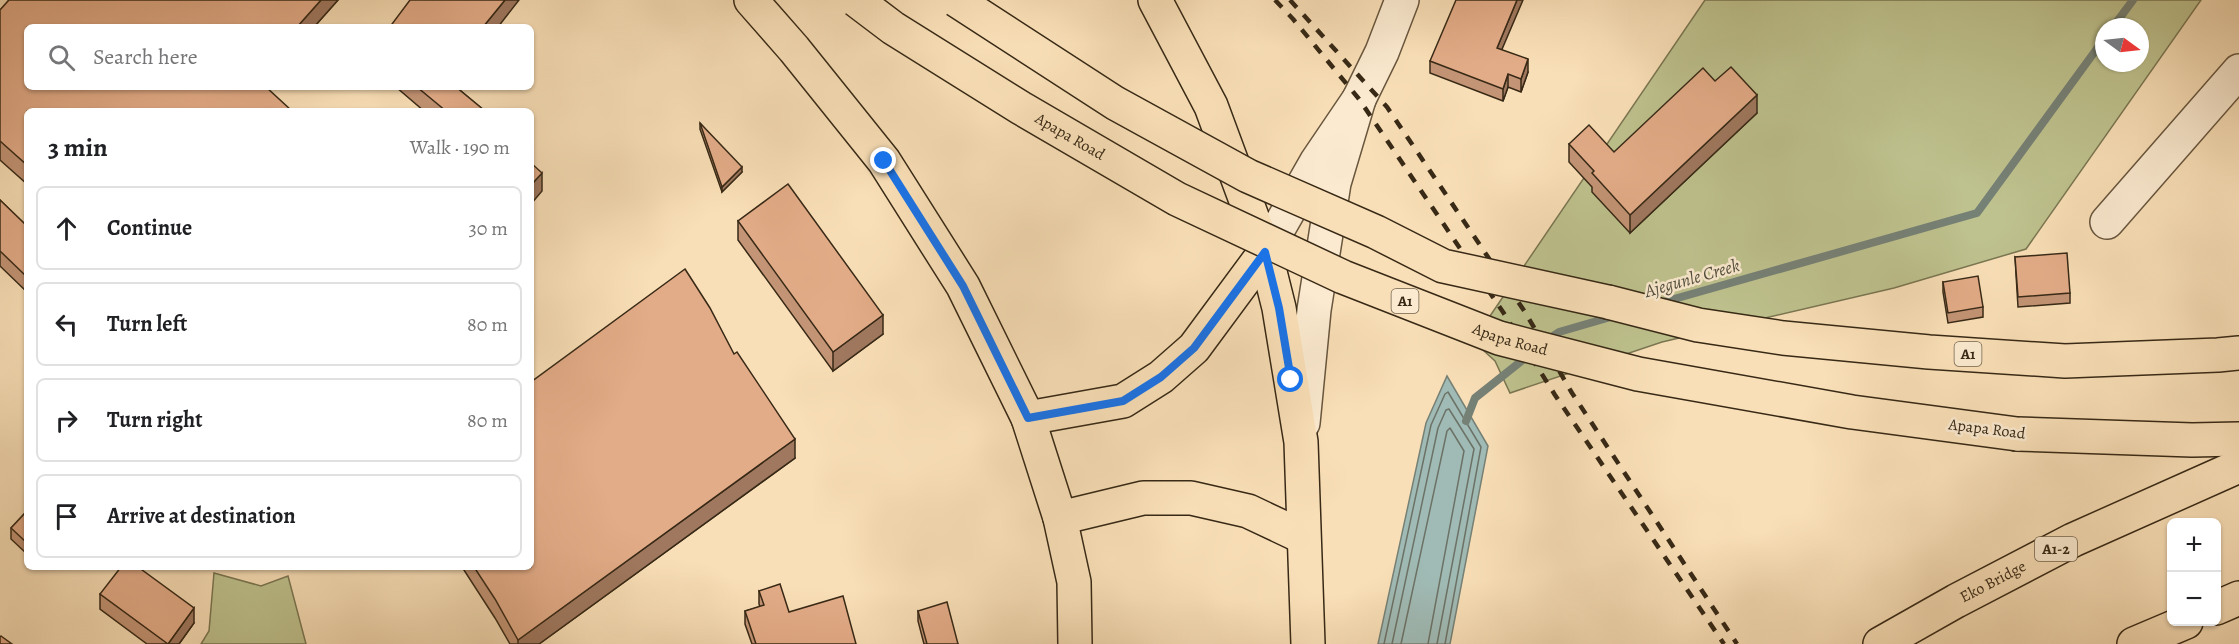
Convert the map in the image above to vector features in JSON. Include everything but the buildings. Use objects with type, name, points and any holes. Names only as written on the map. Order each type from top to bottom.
[{"type":"main road","points":[[751,0],[794,49],[884,161],[963,286],[1028,418],[1060,518],[1074,582],[1075,644]]},
{"type":"main road","name":"Apapa Road","points":[[856,0],[893,28],[1021,108],[1177,199],[1343,277],[1499,338],[1638,374],[1852,412],[2017,434],[2192,440],[2239,439]]},
{"type":"main road","name":"A1","points":[[956,0],[1115,104],[1248,176],[1376,231],[1443,266],[1608,302],[1698,325],[1783,338],[1929,352],[2065,361],[2218,356],[2239,353]]},
{"type":"main road","points":[[1155,0],[1211,106],[1265,252],[1279,308],[1301,442],[1308,644]]},
{"type":"main road","points":[[1028,418],[1123,401],[1161,377],[1194,348],[1265,252]]},
{"type":"main road","name":"Eko Bridge","points":[[1880,644],[1956,601],[2073,540],[2239,466]]},
{"type":"main road","points":[[1060,518],[1143,498],[1191,498],[1248,511],[1303,537]]},
{"type":"main road","points":[[2221,606],[2239,598]]},
{"type":"main road","points":[[2134,644],[2175,626]]},
{"type":"street","points":[[1265,252],[1317,161],[1359,99],[1382,52],[1402,0]]},
{"type":"street","points":[[2107,222],[2239,71]]},
{"type":"street","points":[[1301,442],[1314,310],[1331,206],[1335,183],[1359,99]]},
{"type":"green space","points":[[1705,0],[2201,0],[2026,249],[1894,288],[1662,342],[1510,393],[1495,361],[1473,341]]},
{"type":"green space","points":[[214,573],[261,586],[288,576],[306,644],[201,644],[209,631]]},
{"type":"water","points":[[1447,376],[1488,446],[1450,644],[1378,644],[1426,423]]},
{"type":"waterway","name":"Ajegunle Creek","points":[[2120,18],[2133,0]]},
{"type":"waterway","name":"Ajegunle Creek","points":[[1660,303],[1977,213],[2095,51]]},
{"type":"waterway","name":"Ajegunle Creek","points":[[1547,340],[1559,332],[1614,316]]},
{"type":"waterway","name":"Ajegunle Creek","points":[[1466,421],[1475,398],[1529,355]]},
{"type":"railway","points":[[1275,0],[1359,99],[1503,312],[1555,395],[1724,644]]},
{"type":"railway","points":[[1290,0],[1387,107],[1525,312],[1572,393],[1737,644]]},
{"type":"route","points":[[884,161],[963,286],[1028,418],[1123,401],[1161,377],[1194,348],[1265,252],[1279,308],[1291,380]]}]
